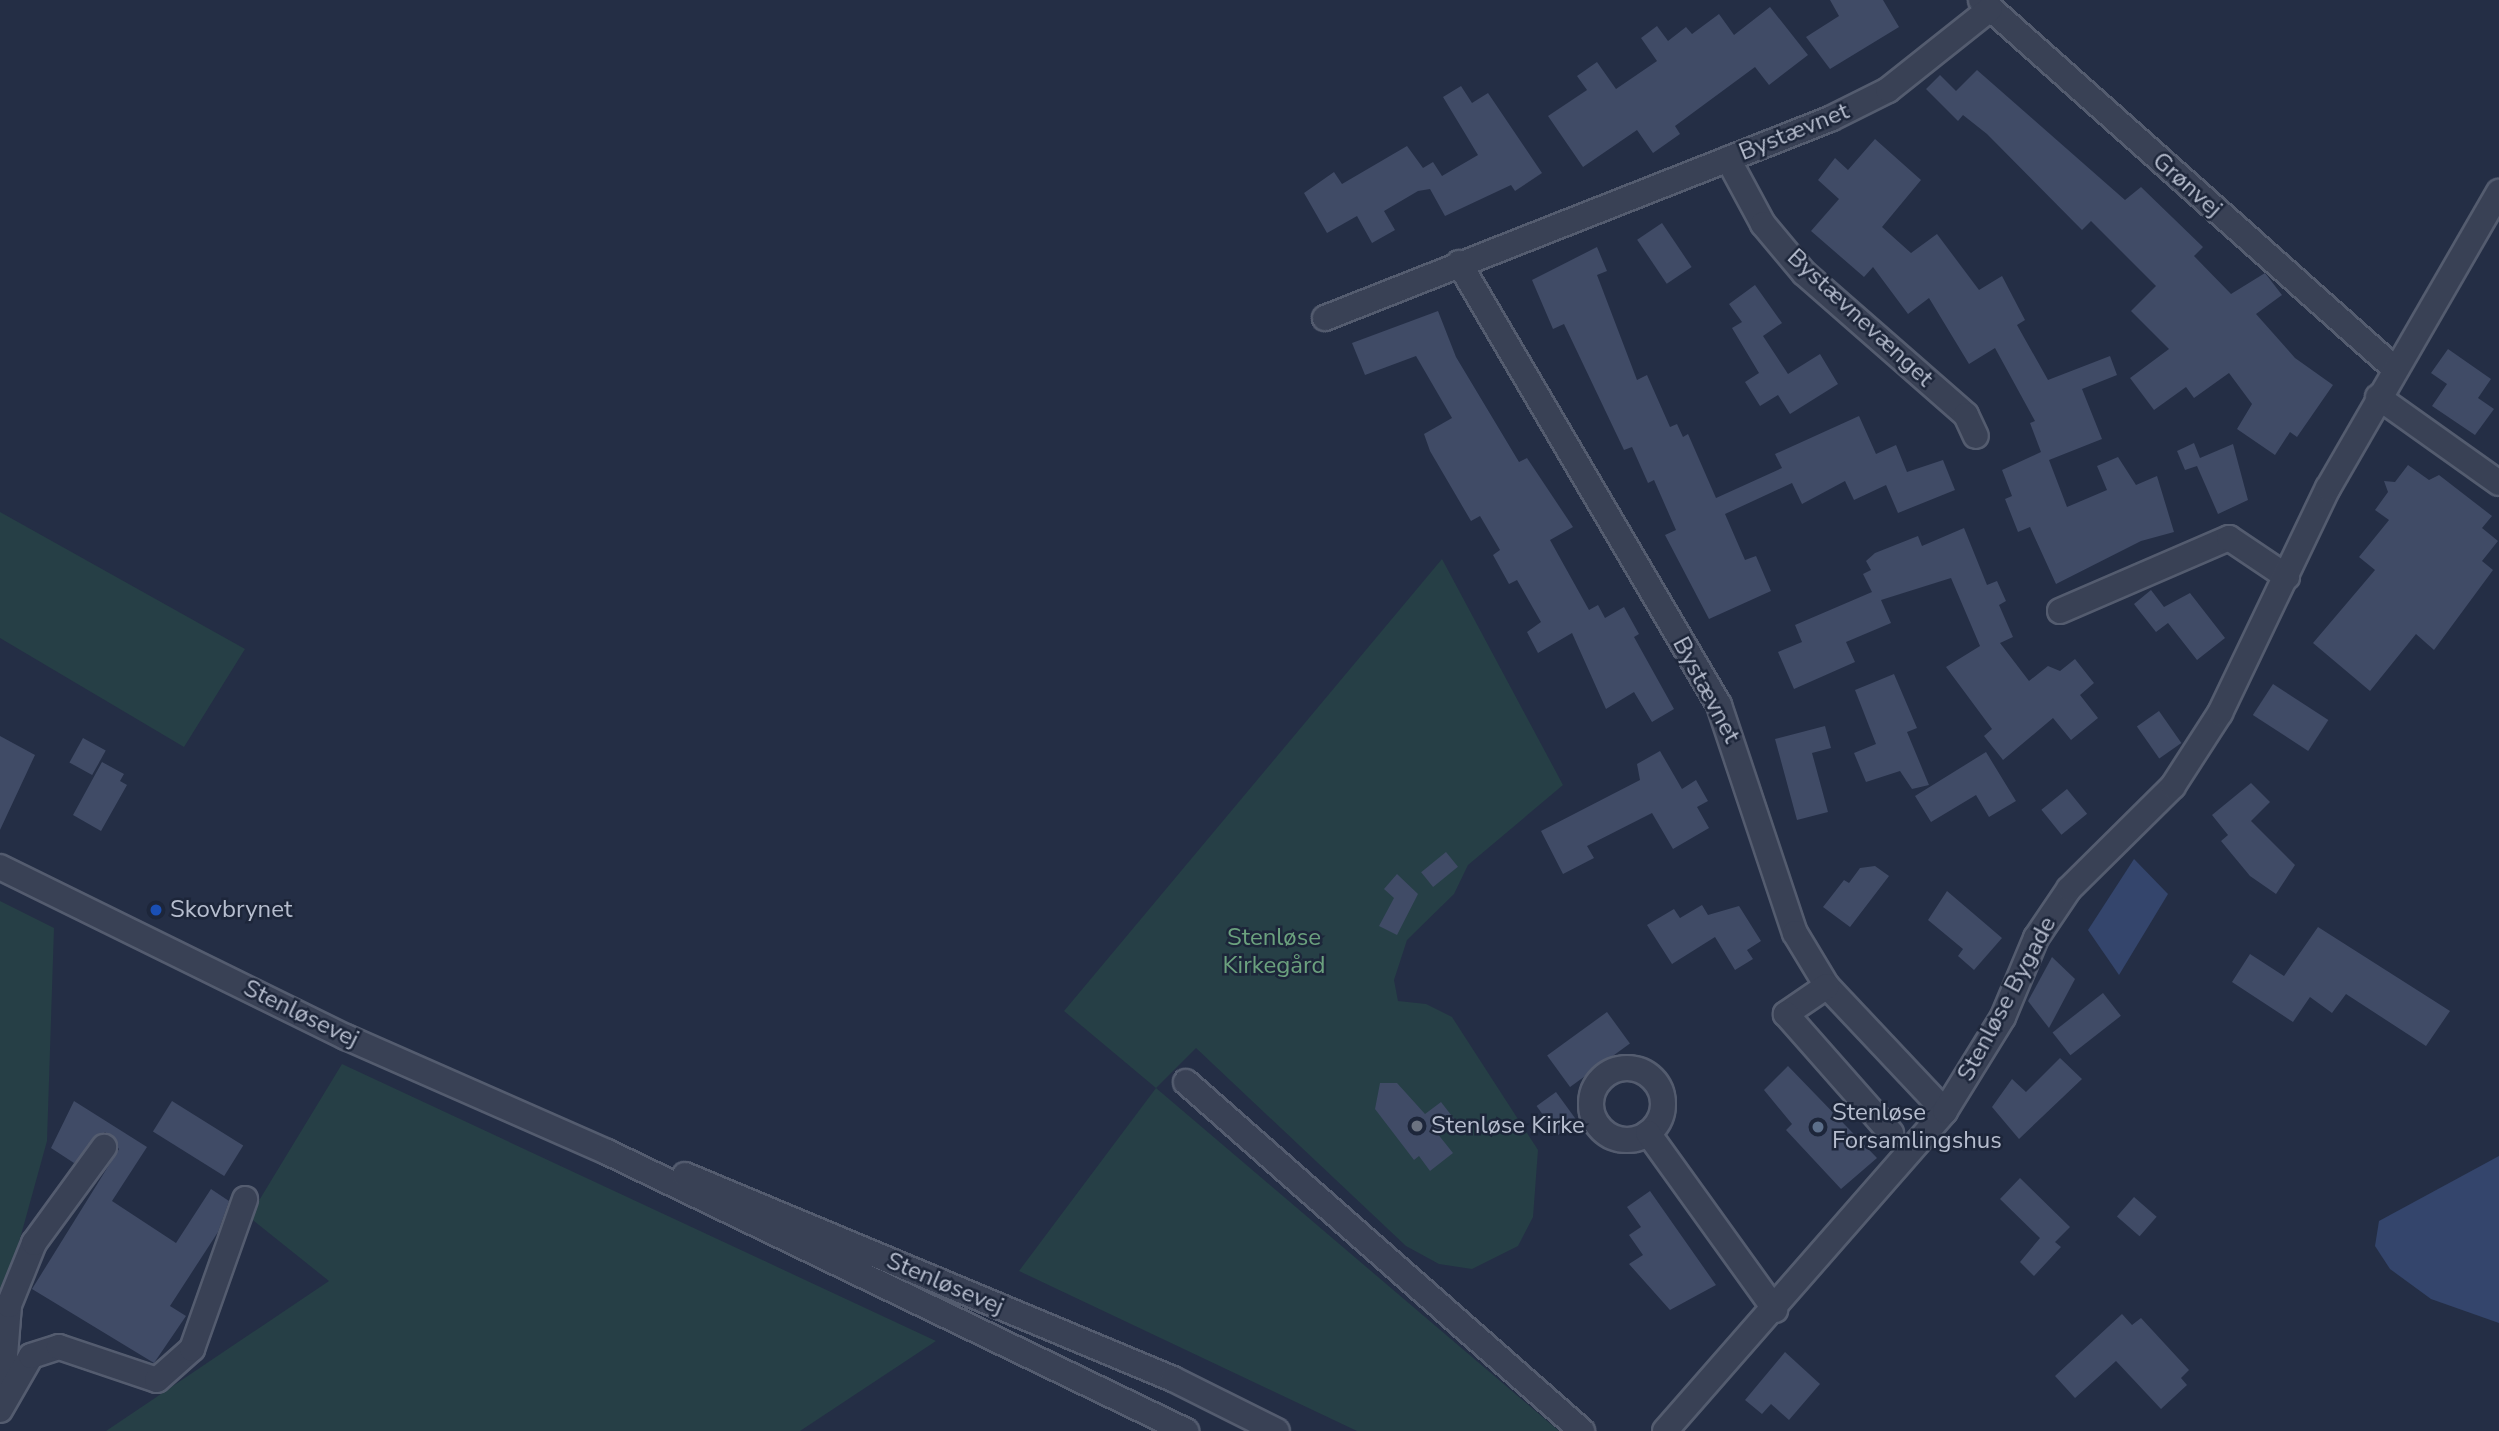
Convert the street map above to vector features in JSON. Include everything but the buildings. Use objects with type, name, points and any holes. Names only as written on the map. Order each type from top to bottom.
[{"type":"street","name":"Bystævnet","points":[[1325,318],[1728,159],[1888,90],[1985,5]]},
{"type":"street","name":"Grønvej","points":[[1985,5],[2395,369]]},
{"type":"street","name":"Bystævnevænget","points":[[1728,159],[1763,224],[1804,273],[1966,415],[1976,436]]},
{"type":"street","name":"Stenløse Bygade","points":[[1665,1431],[1775,1310],[1945,1111],[2003,1017],[2036,938],[2069,889],[2173,786],[2220,713],[2378,397],[2499,192]]},
{"type":"street","name":"Bystævnet","points":[[1459,263],[1719,705],[1743,763],[1795,933],[1827,986],[1945,1111]]},
{"type":"street","points":[[2378,397],[2499,483]]},
{"type":"street","points":[[2060,611],[2230,538],[2287,577]]},
{"type":"street","name":"Stenløsevej","points":[[0,867],[346,1037],[607,1152],[1186,1431]]},
{"type":"street","points":[[1827,986],[1786,1014],[1891,1133]]},
{"type":"street","points":[[1186,1083],[1583,1431]]},
{"type":"street","points":[[1648,1133],[1775,1310]]},
{"type":"street","points":[[1,1408],[0,1365],[14,1293],[34,1243],[104,1147]]},
{"type":"street","name":"Stenløsevej","points":[[607,1152],[683,1174],[1172,1379],[1277,1431]]},
{"type":"street","points":[[1,1408],[31,1356],[59,1347],[157,1380],[192,1349],[245,1199]]},
{"type":"green space","points":[[0,512],[245,649],[184,747],[0,638]]},
{"type":"green space","name":"Stenløse Kirkegård","points":[[1442,559],[1563,785],[1468,865],[1454,894],[1407,940],[1394,980],[1398,1001],[1426,1004],[1452,1017],[1538,1150],[1533,1217],[1518,1246],[1472,1269],[1439,1264],[1406,1246],[1196,1048],[1156,1088],[1064,1011]]},
{"type":"green space","points":[[0,901],[54,928],[47,1141],[0,1311]]},
{"type":"green space","points":[[342,1064],[936,1341],[800,1431],[106,1431],[329,1281],[249,1217]]},
{"type":"green space","points":[[1156,1088],[1559,1431],[1357,1431],[1019,1271]]},
{"type":"water","points":[[2134,859],[2168,894],[2119,975],[2088,930]]},
{"type":"water","points":[[2499,1156],[2499,1323],[2431,1299],[2390,1269],[2375,1246],[2379,1221]]},
{"type":"place","name":"Skovbrynet","points":[[156,910]]},
{"type":"place","name":"Stenløse Kirke","points":[[1417,1126]]},
{"type":"place","name":"Stenløse Forsamlingshus","points":[[1818,1127]]}]
